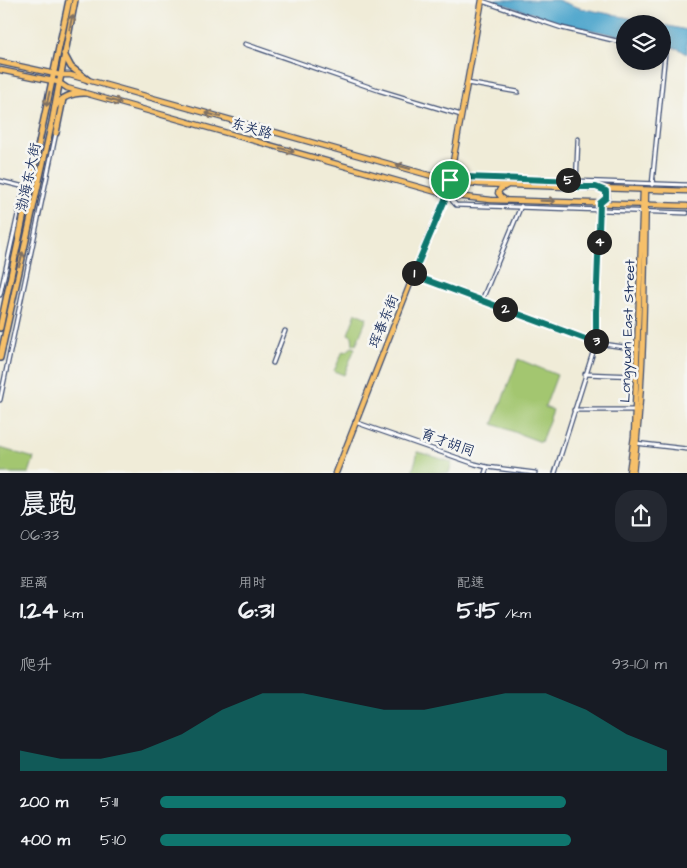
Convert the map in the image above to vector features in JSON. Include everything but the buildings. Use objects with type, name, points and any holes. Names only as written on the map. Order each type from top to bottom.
[{"type":"highway","name":"渤海东大街","points":[[0,328],[27,187],[44,120],[69,0]]},
{"type":"highway","name":"渤海东大街","points":[[0,358],[52,122],[58,82],[75,0]]},
{"type":"highway","points":[[64,54],[71,67],[88,80]]},
{"type":"highway","points":[[54,110],[63,99],[74,93],[84,93]]},
{"type":"highway","points":[[56,133],[63,99]]},
{"type":"highway","points":[[44,120],[52,122]]},
{"type":"main road","name":"珲春东街","points":[[336,473],[413,275],[447,195],[482,1]]},
{"type":"main road","name":"东关路","points":[[0,62],[60,75],[70,75],[450,180],[480,184],[687,191]]},
{"type":"main road","name":"东关路","points":[[0,70],[58,82],[67,88],[84,93],[447,195],[509,200],[687,206]]},
{"type":"main road","points":[[509,200],[500,197],[498,193],[501,188],[512,185]]},
{"type":"main road","points":[[596,187],[607,192],[606,198],[600,203]]},
{"type":"main road","name":"Longyuan East Street","points":[[631,473],[635,443],[644,204],[647,190]]},
{"type":"main road","name":"Longyuan East Street","points":[[635,443],[635,410],[640,349]]},
{"type":"street","points":[[482,1],[554,26],[616,41]]},
{"type":"street","points":[[245,44],[378,90],[462,115]]},
{"type":"street","points":[[647,190],[652,184],[663,70]]},
{"type":"street","points":[[467,83],[518,92]]},
{"type":"street","name":"渤海东大街","points":[[0,400],[56,133]]},
{"type":"street","points":[[576,187],[578,138]]},
{"type":"street","name":"东关路","points":[[450,180],[464,177],[687,185]]},
{"type":"street","points":[[0,182],[27,187]]},
{"type":"street","name":"渤海东大街","points":[[0,295],[27,187]]},
{"type":"street","name":"东关路","points":[[447,195],[456,205],[687,213]]},
{"type":"street","points":[[482,300],[520,207],[521,200]]},
{"type":"street","points":[[554,473],[596,343],[600,203]]},
{"type":"street","points":[[413,275],[596,343],[640,349]]},
{"type":"street","points":[[273,363],[285,331]]},
{"type":"street","points":[[585,374],[637,376]]},
{"type":"street","points":[[574,410],[635,410]]},
{"type":"street","name":"育才胡同","points":[[355,422],[487,467],[535,473]]},
{"type":"street","points":[[635,443],[687,449]]},
{"type":"street","points":[[485,473],[487,467]]},
{"type":"green space","points":[[356,313],[367,318],[356,345],[353,344],[352,336],[348,334]]},
{"type":"green space","points":[[352,347],[355,348],[344,375],[334,371],[343,351],[346,352]]},
{"type":"green space","points":[[518,359],[557,375],[545,407],[553,410],[541,442],[493,424]]},
{"type":"green space","points":[[0,448],[34,458],[29,473],[0,473]]},
{"type":"green space","points":[[418,452],[452,462],[449,473],[412,473]]},
{"type":"water","points":[[491,0],[557,0],[580,8],[616,15],[616,35],[568,25]]},
{"type":"water","points":[[671,27],[687,30],[687,54],[671,47]]},
{"type":"route","points":[[464,177],[576,181],[576,187],[596,187],[606,191],[608,194],[606,198],[600,203],[596,343],[413,275],[447,195],[450,180],[464,177]]}]
